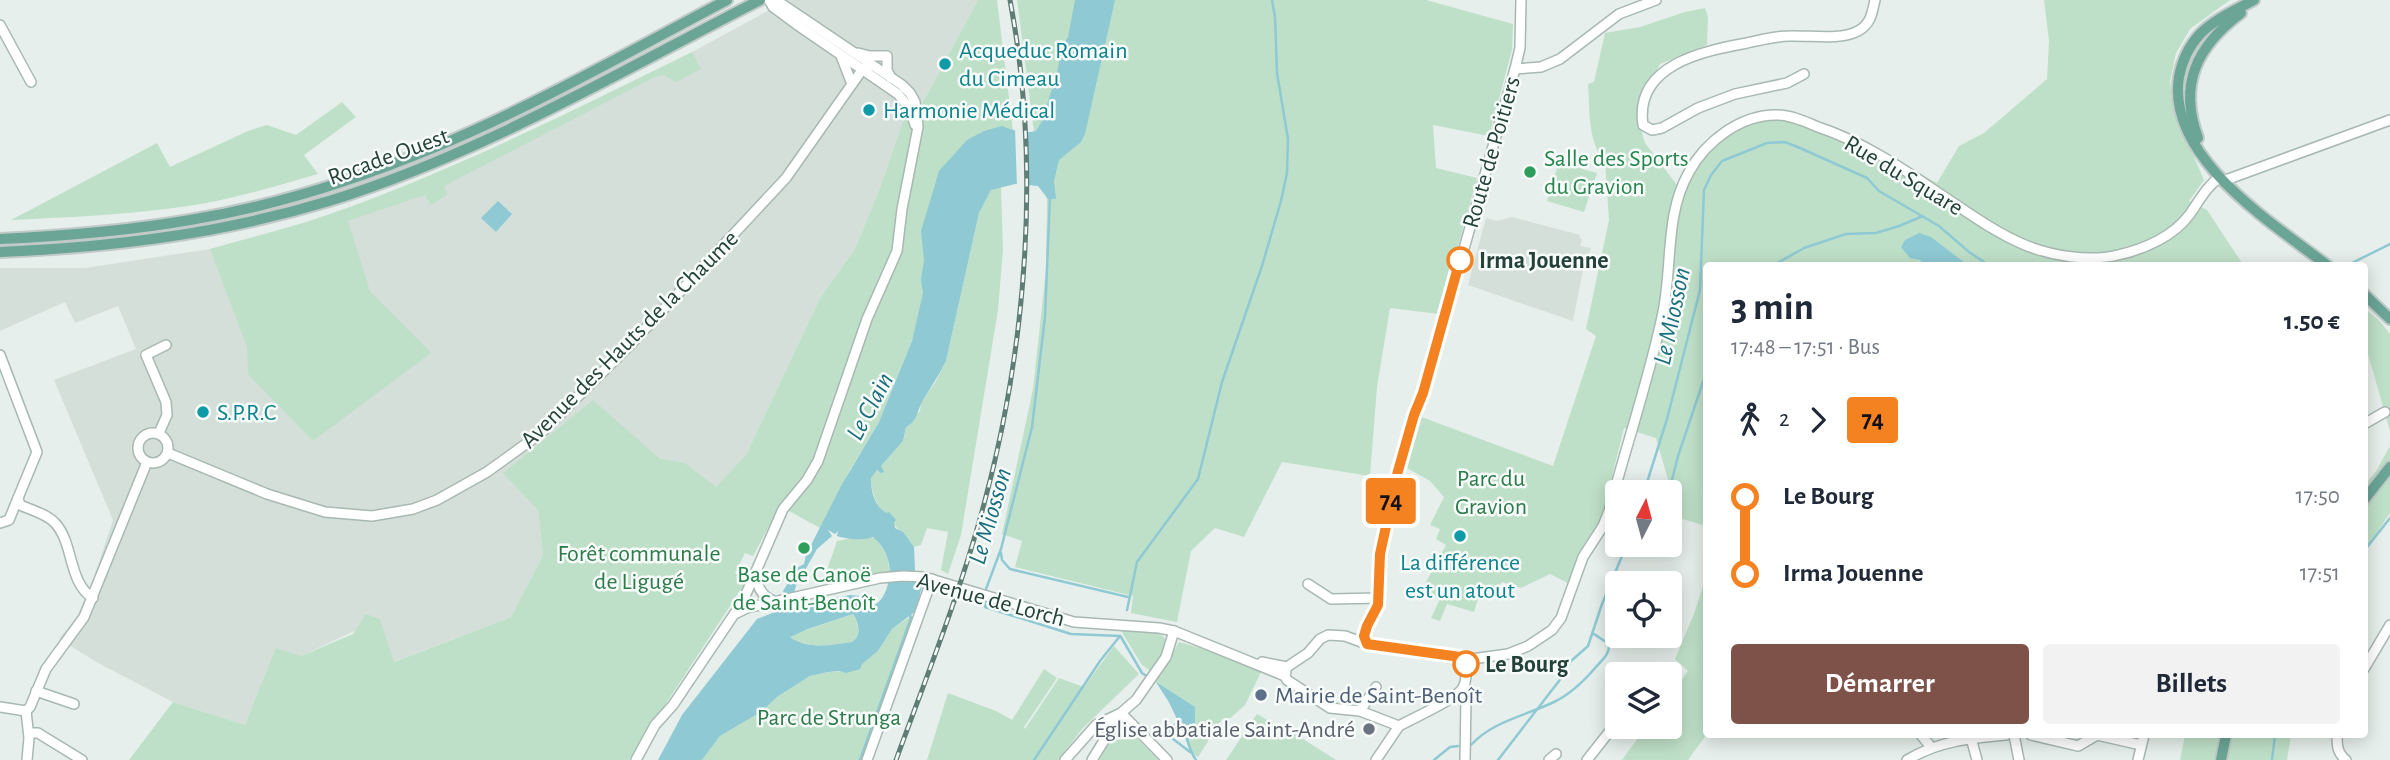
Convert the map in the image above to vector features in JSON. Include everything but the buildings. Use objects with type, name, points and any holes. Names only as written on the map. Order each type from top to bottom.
[{"type":"main road","name":"Rocade Ouest","points":[[0,239],[129,230],[192,220],[325,187],[439,146],[727,0]]},
{"type":"main road","name":"Rocade Ouest","points":[[0,252],[117,244],[169,237],[263,219],[329,200],[443,159],[501,133],[760,0]]},
{"type":"main road","points":[[2256,0],[2211,24],[2195,40],[2183,61],[2178,85],[2180,109],[2190,135],[2222,179],[2255,209],[2323,262]]},
{"type":"main road","points":[[2368,298],[2390,319]]},
{"type":"main road","points":[[2368,495],[2390,467]]},
{"type":"main road","points":[[2221,760],[2225,738]]},
{"type":"street","points":[[636,760],[655,725],[673,705],[749,591],[783,509],[807,480],[818,461],[867,319],[897,251],[902,209],[917,137],[919,117],[910,93],[891,78],[839,54],[773,7],[769,0]]},
{"type":"street","points":[[776,0],[789,5],[850,51],[906,101],[914,119],[917,137]]},
{"type":"street","name":"Route de Poitiers","points":[[1367,644],[1364,636],[1378,605],[1380,554],[1398,471],[1423,393],[1515,69],[1520,48],[1521,0]]},
{"type":"street","points":[[1515,69],[1541,67],[1560,59],[1619,14],[1656,0]]},
{"type":"street","points":[[1804,74],[1787,83],[1735,94],[1698,108],[1662,128],[1652,130],[1643,125],[1642,114],[1648,93],[1659,75],[1673,64],[1712,49],[1774,38],[1855,33],[1866,26],[1871,18],[1875,0]]},
{"type":"street","points":[[0,25],[31,82]]},
{"type":"street","points":[[850,51],[870,56],[887,56],[887,70],[891,78]]},
{"type":"street","points":[[839,54],[852,84]]},
{"type":"street","name":"Avenue des Hauts de la Chaume","points":[[168,453],[267,494],[325,512],[382,515],[413,509],[437,500],[487,472],[541,433],[628,347],[786,178],[852,84],[867,68]]},
{"type":"street","name":"Rue du Square","points":[[1345,636],[1367,644],[1464,660],[1508,654],[1528,646],[1552,630],[1561,618],[1584,557],[1609,511],[1663,316],[1678,196],[1699,156],[1724,132],[1743,122],[1761,116],[1779,115],[1851,140],[1890,161],[1998,232],[2037,249],[2078,256],[2108,257],[2121,254],[2167,235],[2177,229],[2222,179]]},
{"type":"street","points":[[2222,179],[2390,120]]},
{"type":"street","points":[[159,433],[167,415],[166,402],[146,355],[166,345]]},
{"type":"street","points":[[0,355],[37,452],[9,520],[0,523]]},
{"type":"street","points":[[2368,422],[2385,412]]},
{"type":"street","points":[[159,433],[168,443],[168,453],[160,461],[147,462],[139,454],[139,440],[146,434],[159,433]]},
{"type":"street","points":[[26,711],[46,669],[84,617],[147,462]]},
{"type":"street","points":[[18,498],[20,505],[53,520],[59,528],[80,583],[93,598]]},
{"type":"street","points":[[756,573],[757,583],[763,594],[776,602]]},
{"type":"street","name":"Avenue de Lorch","points":[[735,614],[747,608],[880,578],[928,578],[1074,622],[1174,631],[1244,659],[1286,671]]},
{"type":"street","points":[[867,760],[928,578]]},
{"type":"street","points":[[1308,584],[1331,599],[1379,598]]},
{"type":"street","points":[[749,591],[761,601],[776,602]]},
{"type":"street","points":[[2368,662],[2390,625]]},
{"type":"street","points":[[1367,626],[1345,636],[1328,635],[1320,639],[1286,671],[1297,687],[1330,709],[1360,711],[1399,726]]},
{"type":"street","points":[[1065,760],[1096,725],[1121,713],[1136,700],[1166,657],[1174,631]]},
{"type":"street","points":[[1464,660],[1465,679],[1462,689],[1465,699],[1465,760]]},
{"type":"street","points":[[1360,711],[1376,687]]},
{"type":"street","points":[[1377,760],[1399,726],[1462,689]]},
{"type":"street","points":[[36,691],[74,704]]},
{"type":"street","points":[[0,707],[26,711]]},
{"type":"street","points":[[26,711],[29,733],[27,760]]},
{"type":"street","points":[[1092,760],[1121,713]]},
{"type":"street","points":[[1121,713],[1167,760]]},
{"type":"street","points":[[29,733],[38,733],[82,760]]},
{"type":"street","points":[[1587,760],[1605,737]]},
{"type":"street","points":[[1924,738],[1931,747]]},
{"type":"street","points":[[1907,760],[1931,747],[1952,740],[1971,738],[1977,760]]},
{"type":"street","points":[[2015,738],[2019,760]]},
{"type":"street","points":[[2045,738],[2078,746],[2092,738]]},
{"type":"street","points":[[2064,742],[2071,738]]},
{"type":"street","points":[[2124,738],[2142,740],[2138,760]]},
{"type":"street","points":[[2337,738],[2337,748],[2346,760]]},
{"type":"shaded area","points":[[788,0],[978,0],[923,102],[904,118],[855,249],[820,298],[746,455],[716,488],[685,463],[659,458],[538,510],[543,555],[511,617],[393,662],[380,619],[301,656],[245,725],[173,702],[98,663],[59,639],[77,617],[92,583],[113,520],[54,380],[136,349],[118,306],[75,323],[65,302],[0,331],[0,268],[85,268],[210,249],[347,221],[515,148]]},
{"type":"shaded area","points":[[1512,217],[1580,235],[1580,246],[1591,248],[1584,265],[1573,321],[1468,285],[1486,218],[1497,221]]},
{"type":"green space","name":"Forêt communale de Ligugé","points":[[978,0],[997,0],[1013,131],[952,188],[912,341],[879,422],[820,528],[780,506],[753,556],[745,553],[735,573],[747,580],[629,760],[129,760],[173,702],[245,725],[276,648],[301,656],[353,634],[366,614],[380,619],[394,662],[511,617],[543,555],[538,510],[503,473],[593,400],[659,458],[685,463],[716,487],[746,455],[820,298],[855,249],[904,118],[923,102]]},
{"type":"green space","points":[[1017,0],[1426,0],[1513,24],[1512,50],[1489,136],[1433,125],[1436,168],[1477,178],[1439,314],[1390,308],[1377,387],[1370,476],[1282,462],[1244,537],[1215,528],[1191,551],[1177,622],[1131,613],[1133,596],[1015,567],[1022,541],[1002,534],[1033,389],[1046,270],[1047,199],[1039,143],[1034,131]]},
{"type":"green space","name":"Parc du Gravion","points":[[2044,0],[2230,0],[2190,29],[2176,53],[2170,81],[2173,109],[2204,180],[2189,201],[2207,210],[2241,262],[1703,262],[1703,525],[1682,519],[1682,480],[1668,480],[1656,438],[1624,428],[1611,480],[1605,480],[1605,504],[1601,520],[1580,551],[1568,583],[1550,574],[1521,588],[1502,582],[1494,593],[1481,589],[1474,612],[1447,604],[1440,621],[1431,618],[1440,599],[1423,588],[1446,545],[1436,539],[1440,529],[1430,525],[1444,497],[1430,481],[1405,467],[1419,416],[1553,466],[1596,336],[1586,329],[1609,220],[1605,161],[1592,135],[1588,84],[1594,82],[1605,33],[1640,27],[1705,8],[1708,17],[1707,45],[1660,64],[1640,101],[1639,122],[1645,143],[1677,185],[1701,148],[1718,131],[1749,115],[1766,111],[1792,113],[1834,128],[1937,183],[1959,146],[1984,133],[2047,79],[2049,41]]},
{"type":"green space","points":[[692,52],[701,69],[676,82],[664,75],[655,77],[444,186],[447,195],[431,205],[425,195],[348,221],[370,291],[431,353],[313,441],[248,374],[247,347],[210,249],[284,229],[374,198],[512,139]]},
{"type":"green space","points":[[342,102],[356,117],[304,155],[318,174],[188,206],[122,214],[11,220],[157,143],[170,167],[267,125],[296,135]]},
{"type":"green space","points":[[1559,162],[1597,173],[1584,212],[1547,201]]},
{"type":"green space","points":[[1001,186],[1003,250],[998,310],[961,535],[948,574],[941,570],[948,532],[927,528],[921,545],[914,547],[880,508],[872,489],[871,478],[877,470],[882,469],[881,466],[903,441],[906,427],[920,411],[921,402],[946,361],[979,213],[991,190]]},
{"type":"green space","points":[[2368,311],[2390,334],[2390,431],[2368,354]]},
{"type":"green space","points":[[2390,446],[2390,513],[2368,546],[2368,480]]},
{"type":"green space","points":[[857,537],[875,538],[887,558],[889,572],[829,585],[828,567],[837,541]]},
{"type":"green space","points":[[1703,586],[1704,738],[1688,760],[1622,760],[1637,739],[1682,739],[1682,679],[1688,671],[1682,662],[1675,659],[1682,648]]},
{"type":"green space","points":[[853,614],[858,632],[852,642],[812,645],[789,636]]},
{"type":"green space","name":"Parc de Strunga","points":[[911,616],[860,760],[702,760],[720,736],[761,712],[777,697],[810,676],[852,671],[878,651],[892,629]]},
{"type":"green space","points":[[1120,629],[1154,631],[1164,637],[1166,644],[1152,672],[1142,665]]},
{"type":"green space","points":[[1179,642],[1262,670],[1245,705],[1227,721],[1222,719],[1198,757],[1190,752],[1176,716],[1156,682]]},
{"type":"green space","points":[[1114,646],[1139,674],[1083,728],[1058,760],[927,760],[948,693],[1012,720],[1044,669],[1057,678],[1025,729],[1059,678],[1084,687]]},
{"type":"green space","points":[[1257,714],[1279,727],[1281,725],[1336,760],[1226,760]]},
{"type":"green space","points":[[1121,722],[1158,760],[1099,760]]},
{"type":"green space","points":[[2184,738],[2291,738],[2287,760],[2180,760]]},
{"type":"water","points":[[1075,0],[1115,0],[1085,134],[1081,142],[1059,160],[1054,181],[1056,199],[1048,199],[1038,186],[1015,184],[991,190],[979,213],[946,361],[915,418],[906,427],[903,441],[881,466],[884,472],[877,470],[871,478],[876,502],[896,520],[895,528],[903,532],[914,547],[915,570],[922,586],[916,611],[892,629],[878,651],[862,664],[860,669],[810,676],[777,697],[761,712],[720,736],[702,760],[658,760],[682,715],[757,619],[783,609],[783,591],[797,568],[804,564],[841,486],[879,422],[912,341],[923,293],[921,231],[939,171],[967,140],[984,131],[1002,126],[1019,132],[1036,131],[1057,73],[1062,47],[1068,37]],"holes":[[[828,530],[835,534],[838,531],[837,536],[845,538],[873,537],[882,547],[887,556],[889,580],[884,595],[876,604],[870,606],[860,596],[850,595],[789,607],[798,579],[817,549],[832,536]],[[853,614],[858,629],[852,642],[812,645],[790,637]]]},
{"type":"water","points":[[498,201],[512,214],[496,232],[481,218]]},
{"type":"water","points":[[1919,233],[1931,237],[1964,262],[1922,262],[1910,258],[1901,247],[1905,240]]},
{"type":"water","points":[[1156,682],[1195,707],[1195,721],[1188,743],[1169,702]]},
{"type":"pier","points":[[1015,128],[1027,129],[1029,188],[1017,188]]},
{"type":"waterway","points":[[1127,610],[1137,562],[1198,479],[1222,382],[1281,201],[1287,173],[1288,139],[1277,73],[1272,0]]},
{"type":"waterway","name":"Le Miosson","points":[[1648,480],[1667,419],[1700,290],[1704,190],[1722,161],[1767,143],[1785,142],[1867,178],[1879,191],[1939,226],[1984,262]]},
{"type":"waterway","name":"Le Miosson","points":[[1050,196],[1045,317],[1032,427],[1001,549],[986,589],[985,607],[1071,634],[1120,636]]},
{"type":"waterway","points":[[1779,262],[1804,248],[1846,234],[1876,233],[1923,216]]},
{"type":"waterway","name":"Le Miosson","points":[[2354,262],[2390,244]]},
{"type":"waterway","points":[[1672,480],[1703,382]]},
{"type":"waterway","name":"Le Miosson","points":[[2368,546],[2390,518]]},
{"type":"waterway","points":[[1001,553],[1002,560],[1010,569],[1128,597]]},
{"type":"waterway","name":"Le Miosson","points":[[1498,760],[1559,681],[1570,662],[1588,646],[1622,557]]},
{"type":"waterway","points":[[860,760],[910,615]]},
{"type":"waterway","points":[[1471,745],[1489,730],[1554,702],[1577,687],[1608,651],[1609,644],[1594,634]]},
{"type":"waterway","points":[[1034,760],[1100,661],[1120,636]]},
{"type":"waterway","name":"Le Miosson","points":[[1121,637],[1142,673],[1148,677]]},
{"type":"waterway","points":[[1178,722],[1168,735],[1190,752]]},
{"type":"waterway","name":"Le Miosson","points":[[1180,725],[1196,760]]},
{"type":"waterway","name":"Le Miosson","points":[[2272,760],[2275,738]]},
{"type":"waterway","points":[[1434,760],[1450,747],[1458,746]]},
{"type":"railway","points":[[896,760],[965,569],[999,443],[1011,381],[1025,254],[1027,189],[1020,62],[1010,0]]},
{"type":"bus line","name":"74","points":[[1460,260],[1398,471],[1380,554],[1378,605],[1364,636],[1367,644],[1460,657],[1466,664]]},
{"type":"place","name":"Acqueduc Romain du Cimeau","points":[[945,64]]},
{"type":"place","name":"Harmonie Médical","points":[[869,110]]},
{"type":"place","name":"Salle des Sports du Gravion","points":[[1530,172]]},
{"type":"place","name":"Irma Jouenne","points":[[1460,260]]},
{"type":"place","name":"S.P.R.C","points":[[203,412]]},
{"type":"place","name":"La différence est un atout","points":[[1460,536]]},
{"type":"place","name":"Base de Canoë de Saint-Benoît","points":[[804,548]]},
{"type":"place","name":"Le Bourg","points":[[1466,664]]},
{"type":"place","name":"Mairie de Saint-Benoît","points":[[1261,695]]},
{"type":"place","name":"Église abbatiale Saint-André","points":[[1369,729]]},
{"type":"water label","name":"Le Clain","points":[[869,406]]}]
